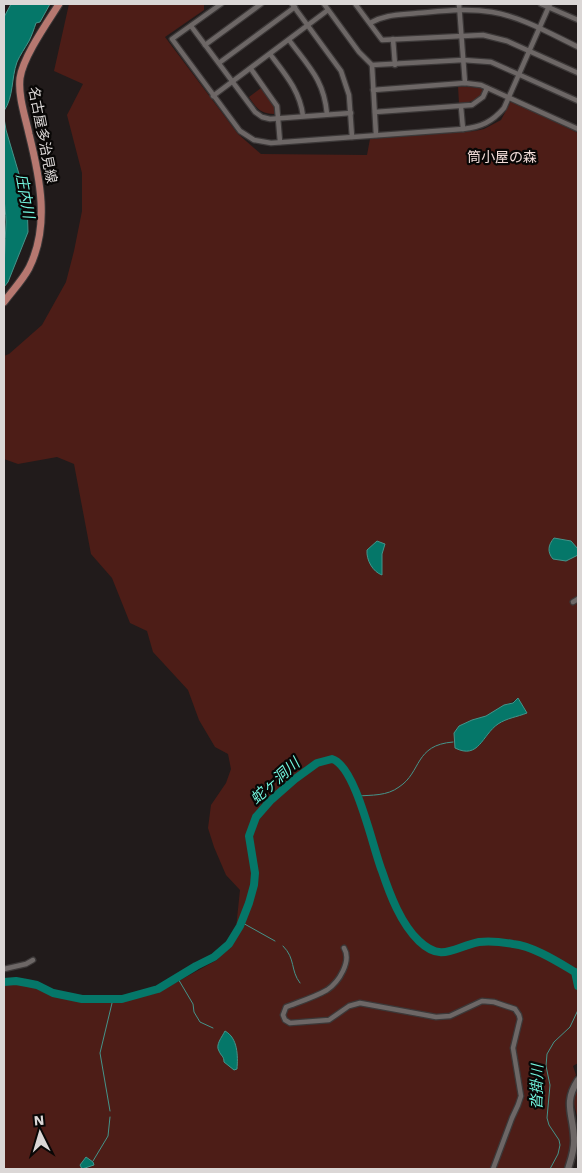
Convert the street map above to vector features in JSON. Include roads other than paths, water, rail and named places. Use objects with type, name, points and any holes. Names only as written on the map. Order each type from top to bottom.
[{"type":"main road","name":"名古屋多治見線","points":[[4,302],[29,268],[36,250],[41,215],[39,175],[20,90],[21,73],[26,59],[59,4]]},
{"type":"main road","points":[[568,1169],[574,1147],[573,1129],[568,1108],[569,1099],[578,1080]]},
{"type":"street","points":[[221,4],[172,39],[240,131],[247,136],[264,142],[463,130],[483,126],[504,108],[549,5]]},
{"type":"street","points":[[205,44],[261,4]]},
{"type":"street","points":[[324,4],[359,52],[372,65],[376,135]]},
{"type":"street","points":[[356,4],[382,40],[483,34],[578,73]]},
{"type":"street","points":[[459,4],[465,83]]},
{"type":"street","points":[[541,4],[549,5],[578,20]]},
{"type":"street","points":[[208,6],[212,11]]},
{"type":"street","points":[[219,63],[294,6],[341,71],[347,87],[352,137]]},
{"type":"street","points":[[214,96],[328,10]]},
{"type":"street","points":[[370,23],[385,16],[459,10],[493,12],[539,29],[578,47]]},
{"type":"street","points":[[192,26],[255,112],[262,117],[270,119],[351,113]]},
{"type":"street","points":[[289,40],[320,84],[327,114]]},
{"type":"street","points":[[393,40],[395,65]]},
{"type":"street","points":[[270,54],[296,90],[302,106],[303,116]]},
{"type":"street","points":[[372,65],[463,60],[491,62],[578,101]]},
{"type":"street","points":[[251,69],[275,101],[280,142]]},
{"type":"street","points":[[373,90],[465,83],[481,84],[578,129]]},
{"type":"street","points":[[375,112],[461,107],[476,104],[488,88]]},
{"type":"street","points":[[461,107],[463,130]]},
{"type":"street","points":[[573,602],[578,599]]},
{"type":"street","points":[[344,948],[347,952],[346,964],[335,982],[327,990],[286,1007],[284,1010],[285,1020],[290,1023],[329,1020],[349,1006],[360,1003],[436,1017],[450,1016],[476,1002],[488,1000],[515,1009],[518,1012],[520,1019],[513,1048],[520,1089],[520,1101],[509,1124],[493,1169]]},
{"type":"street","points":[[4,969],[26,964],[33,960]]},
{"type":"water","points":[[11,4],[50,4],[40,22],[36,23],[29,41],[17,62],[11,93],[4,111],[4,17]]},
{"type":"water","name":"庄内川","points":[[4,118],[27,201],[28,232],[8,282],[4,287],[6,222],[4,198]]},
{"type":"water","points":[[554,538],[571,541],[578,549],[578,555],[566,561],[553,559],[549,548]]},
{"type":"water","points":[[377,541],[385,544],[382,554],[382,575],[373,568],[367,554],[367,550]]},
{"type":"water","points":[[518,698],[527,713],[498,724],[475,749],[463,751],[455,748],[454,733],[459,726],[486,716],[504,705],[513,703]]},
{"type":"water","points":[[225,1031],[235,1043],[237,1069],[234,1070],[224,1062],[218,1049],[219,1041]]},
{"type":"water","points":[[86,1157],[94,1165],[82,1169],[80,1165]]},
{"type":"waterway","points":[[357,796],[379,794],[394,790],[406,781],[420,760],[431,748],[453,742]]},
{"type":"waterway","name":"蛇ヶ洞川","points":[[4,982],[16,981],[37,985],[53,993],[82,999],[122,999],[158,989],[214,957],[229,944],[240,926],[249,903],[255,873],[249,836],[256,817],[270,801],[295,779],[317,763],[332,759],[341,765],[349,776],[363,809],[392,899],[401,918],[419,941],[427,948],[442,952],[448,952],[479,942],[521,945],[545,955],[575,972],[578,986]]},
{"type":"waterway","points":[[241,922],[275,941]]},
{"type":"waterway","points":[[283,946],[290,955],[295,974],[300,983]]},
{"type":"waterway","points":[[177,977],[193,1004],[194,1012],[200,1022],[213,1028]]},
{"type":"waterway","points":[[110,1111],[100,1053],[113,999]]},
{"type":"waterway","name":"沓掛川","points":[[550,1169],[558,1154],[560,1145],[547,1118],[550,1085],[546,1066],[547,1054],[554,1042],[570,1027],[578,1010]]},
{"type":"waterway","points":[[93,1161],[108,1136],[110,1117]]},
{"type":"park label","name":"筒小屋の森","points":[[502,157]]}]
